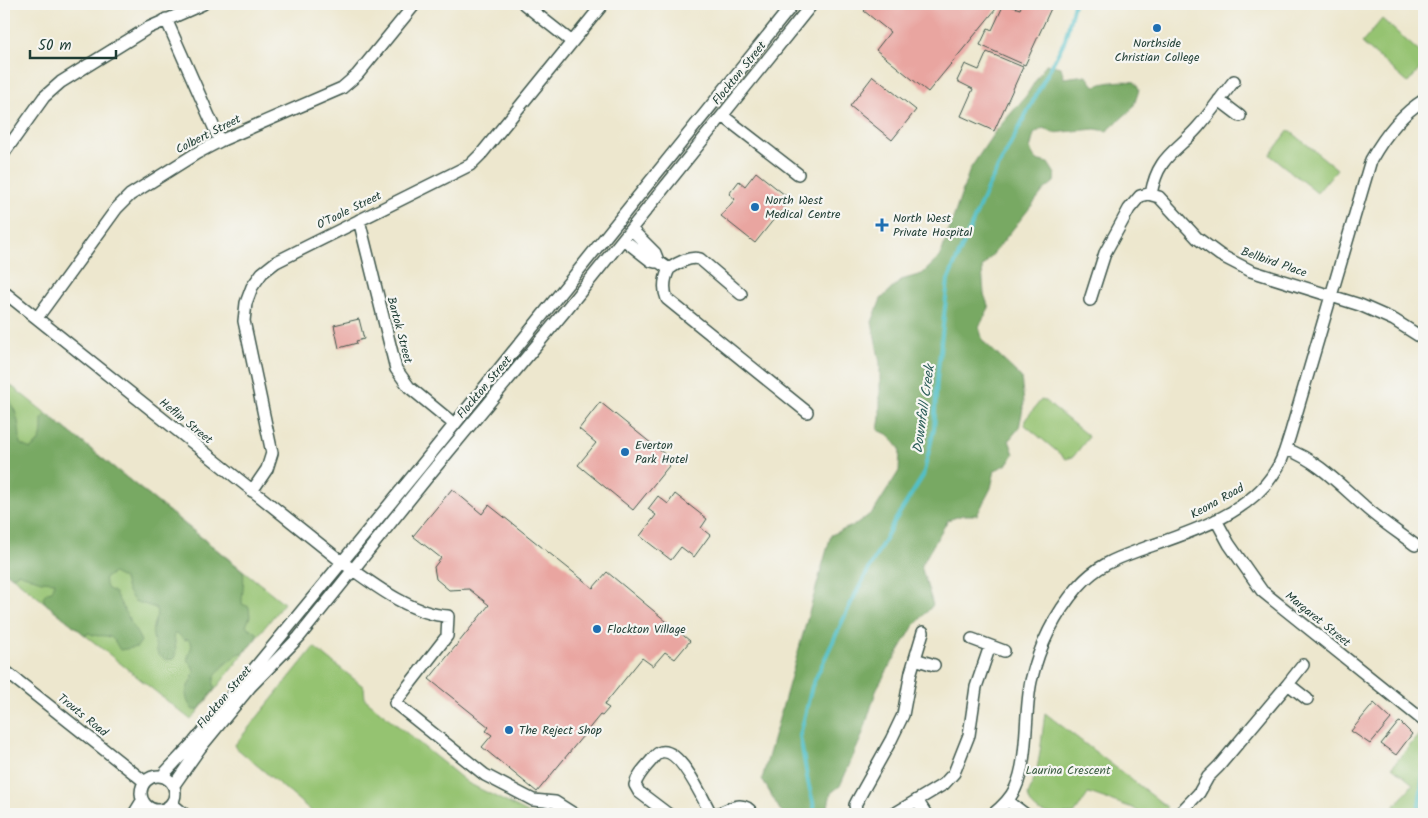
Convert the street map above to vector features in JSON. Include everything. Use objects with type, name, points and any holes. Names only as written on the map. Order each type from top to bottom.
[{"type":"street","points":[[4,153],[39,104],[54,87],[132,37],[166,19],[203,4]]},
{"type":"street","name":"Colbert Street","points":[[37,318],[123,201],[197,153],[220,141],[342,88],[358,75],[415,4]]},
{"type":"street","points":[[524,4],[572,42]]},
{"type":"street","name":"O'Toole Street","points":[[252,491],[267,469],[272,453],[244,321],[248,295],[257,280],[269,267],[359,220],[463,170],[477,160],[602,4]]},
{"type":"street","name":"Flockton Street","points":[[162,776],[194,742],[342,562],[793,4]]},
{"type":"street","name":"Flockton Street","points":[[174,785],[250,687],[299,637],[632,229],[812,4]]},
{"type":"street","points":[[166,19],[220,141]]},
{"type":"street","points":[[1090,300],[1106,253],[1129,209],[1140,196],[1151,194],[1154,178],[1162,163],[1197,128],[1234,81]]},
{"type":"street","points":[[1219,100],[1240,116]]},
{"type":"street","name":"Keona Road","points":[[993,814],[1008,801],[1015,790],[1022,766],[1029,692],[1035,667],[1045,640],[1066,602],[1088,576],[1110,561],[1216,520],[1241,506],[1257,494],[1277,470],[1286,449],[1371,160],[1392,128],[1410,110],[1424,100]]},
{"type":"street","points":[[723,116],[798,174]]},
{"type":"street","name":"Bellbird Place","points":[[1151,194],[1162,199],[1197,238],[1234,263],[1251,271],[1330,295],[1384,315],[1424,339]]},
{"type":"street","name":"Bartok Street","points":[[359,220],[396,369],[409,387],[454,424]]},
{"type":"street","points":[[632,229],[655,253],[656,260]]},
{"type":"street","points":[[623,239],[650,260],[655,262],[656,260],[669,269]]},
{"type":"street","points":[[741,294],[696,258],[685,260],[669,269],[664,286],[667,299],[807,412]]},
{"type":"street","name":"Heflin Street","points":[[4,292],[342,562],[383,591],[410,605],[435,615],[448,616],[447,636],[395,702],[485,774],[533,800],[555,802],[574,814]]},
{"type":"street","points":[[1286,449],[1306,458],[1337,481],[1369,510],[1415,545]]},
{"type":"street","name":"Margaret Street","points":[[1216,520],[1229,544],[1262,591],[1424,721]]},
{"type":"street","points":[[857,814],[857,801],[891,740],[902,715],[923,632]]},
{"type":"street","points":[[972,639],[1004,651]]},
{"type":"street","points":[[894,814],[948,781],[956,768],[969,735],[976,687],[990,646]]},
{"type":"street","points":[[915,659],[934,665]]},
{"type":"street","points":[[1179,814],[1196,797],[1205,780],[1220,766],[1303,665]]},
{"type":"street","name":"Trouts Road","points":[[4,670],[145,782]]},
{"type":"street","points":[[1288,684],[1307,699]]},
{"type":"street","points":[[668,814],[639,792],[635,785],[638,778],[655,756],[665,751],[677,758],[685,767],[711,814]]},
{"type":"street","points":[[134,814],[142,801],[141,791],[145,782],[152,777],[162,776],[174,785],[175,795],[172,804],[164,810],[154,812],[142,801]]},
{"type":"street","points":[[917,800],[926,814]]},
{"type":"street","points":[[1008,801],[1025,814]]},
{"type":"street","points":[[172,804],[184,814]]},
{"type":"street","points":[[716,814],[742,805],[754,814]]},
{"type":"green space","points":[[1382,19],[1424,56],[1424,64],[1408,83],[1362,43]]},
{"type":"green space","points":[[1046,64],[1061,67],[1064,78],[1086,75],[1094,86],[1124,81],[1135,82],[1139,90],[1133,108],[1107,131],[1095,129],[1053,133],[1043,128],[1034,134],[1030,149],[1036,160],[1048,163],[1055,174],[1054,182],[1044,190],[982,268],[984,294],[989,308],[979,327],[983,341],[1021,377],[1024,403],[1019,428],[1009,440],[1014,454],[1006,465],[995,470],[991,488],[977,515],[963,515],[948,520],[921,566],[933,605],[913,627],[877,688],[862,736],[840,786],[831,793],[828,806],[834,814],[785,814],[780,810],[762,779],[831,535],[857,524],[874,511],[899,471],[900,449],[889,435],[878,430],[880,418],[880,363],[872,322],[881,299],[901,280],[922,274],[940,257],[970,169],[994,133],[1026,96]]},
{"type":"green space","points":[[1289,130],[1337,169],[1317,193],[1270,155]]},
{"type":"green space","points":[[4,380],[284,603],[191,720],[4,570]]},
{"type":"green space","points":[[4,382],[17,417],[20,444],[30,449],[40,440],[42,419],[47,414],[243,571],[242,604],[249,607],[250,617],[246,626],[257,633],[257,637],[244,653],[239,653],[221,669],[214,679],[215,689],[198,710],[193,710],[186,694],[194,672],[187,660],[192,645],[188,639],[184,640],[177,633],[174,634],[176,651],[174,659],[167,660],[158,655],[153,634],[156,608],[134,601],[127,590],[124,579],[113,573],[104,579],[107,588],[115,593],[141,641],[137,647],[120,650],[112,638],[89,633],[85,635],[45,603],[43,597],[47,592],[52,591],[55,582],[41,581],[18,573],[12,577],[4,570]]},
{"type":"green space","points":[[1041,400],[1045,401],[1087,435],[1088,438],[1073,457],[1066,459],[1025,425],[1025,420]]},
{"type":"green space","points":[[314,647],[364,687],[365,699],[468,783],[530,814],[315,814],[234,746]]},
{"type":"green space","name":"Laurina Crescent","points":[[1045,713],[1167,807],[1162,814],[1142,814],[1133,808],[1089,793],[1074,814],[1045,813],[1034,808],[1028,795],[1038,765]]},
{"type":"green space","points":[[1421,732],[1424,734],[1424,814],[1388,814],[1413,784],[1392,767]]},
{"type":"building","points":[[870,4],[1000,4],[928,92],[876,50],[890,32],[864,11]]},
{"type":"building","points":[[1004,4],[1020,9],[1022,4],[1053,4],[1025,65],[980,45],[988,28],[992,30]]},
{"type":"building","points":[[987,52],[1023,67],[994,131],[961,116],[973,89],[957,81],[965,64],[979,70]]},
{"type":"building","points":[[873,76],[916,110],[892,140],[850,106]]},
{"type":"building","name":"North West Medical Centre","points":[[756,172],[790,199],[755,243],[721,216],[735,199],[729,194],[739,181],[745,186]]},
{"type":"building","points":[[359,319],[364,339],[339,348],[334,325]]},
{"type":"building","name":"Everton Park Hotel","points":[[600,402],[673,461],[633,510],[578,465],[596,443],[579,429]]},
{"type":"building","name":"Flockton Village","points":[[452,489],[482,514],[489,505],[593,588],[607,572],[690,641],[675,659],[665,652],[653,666],[642,658],[604,705],[609,708],[602,716],[600,715],[537,792],[482,747],[492,735],[486,731],[489,727],[429,679],[489,605],[469,589],[449,590],[436,579],[434,567],[441,558],[413,536]]},
{"type":"building","points":[[675,494],[707,519],[701,528],[710,535],[694,557],[681,547],[671,560],[640,536],[656,515],[648,509],[658,496],[668,504]]},
{"type":"building","points":[[1374,703],[1391,719],[1370,744],[1351,731]]},
{"type":"building","points":[[1400,722],[1412,734],[1396,755],[1381,744]]},
{"type":"waterway","name":"Downfall Creek","points":[[816,814],[800,736],[812,686],[852,601],[894,522],[923,476],[934,429],[937,379],[948,280],[987,189],[1065,40],[1074,4]]},
{"type":"waterway","points":[[1420,814],[1419,805],[1424,767]]},
{"type":"place","name":"Northside Christian College","points":[[1157,28]]},
{"type":"place","name":"North West Medical Centre","points":[[755,207]]},
{"type":"place","name":"North West Private Hospital","points":[[882,225]]},
{"type":"place","name":"Everton Park Hotel","points":[[625,452]]},
{"type":"place","name":"Flockton Village","points":[[597,629]]},
{"type":"place","name":"The Reject Shop","points":[[509,730]]}]
